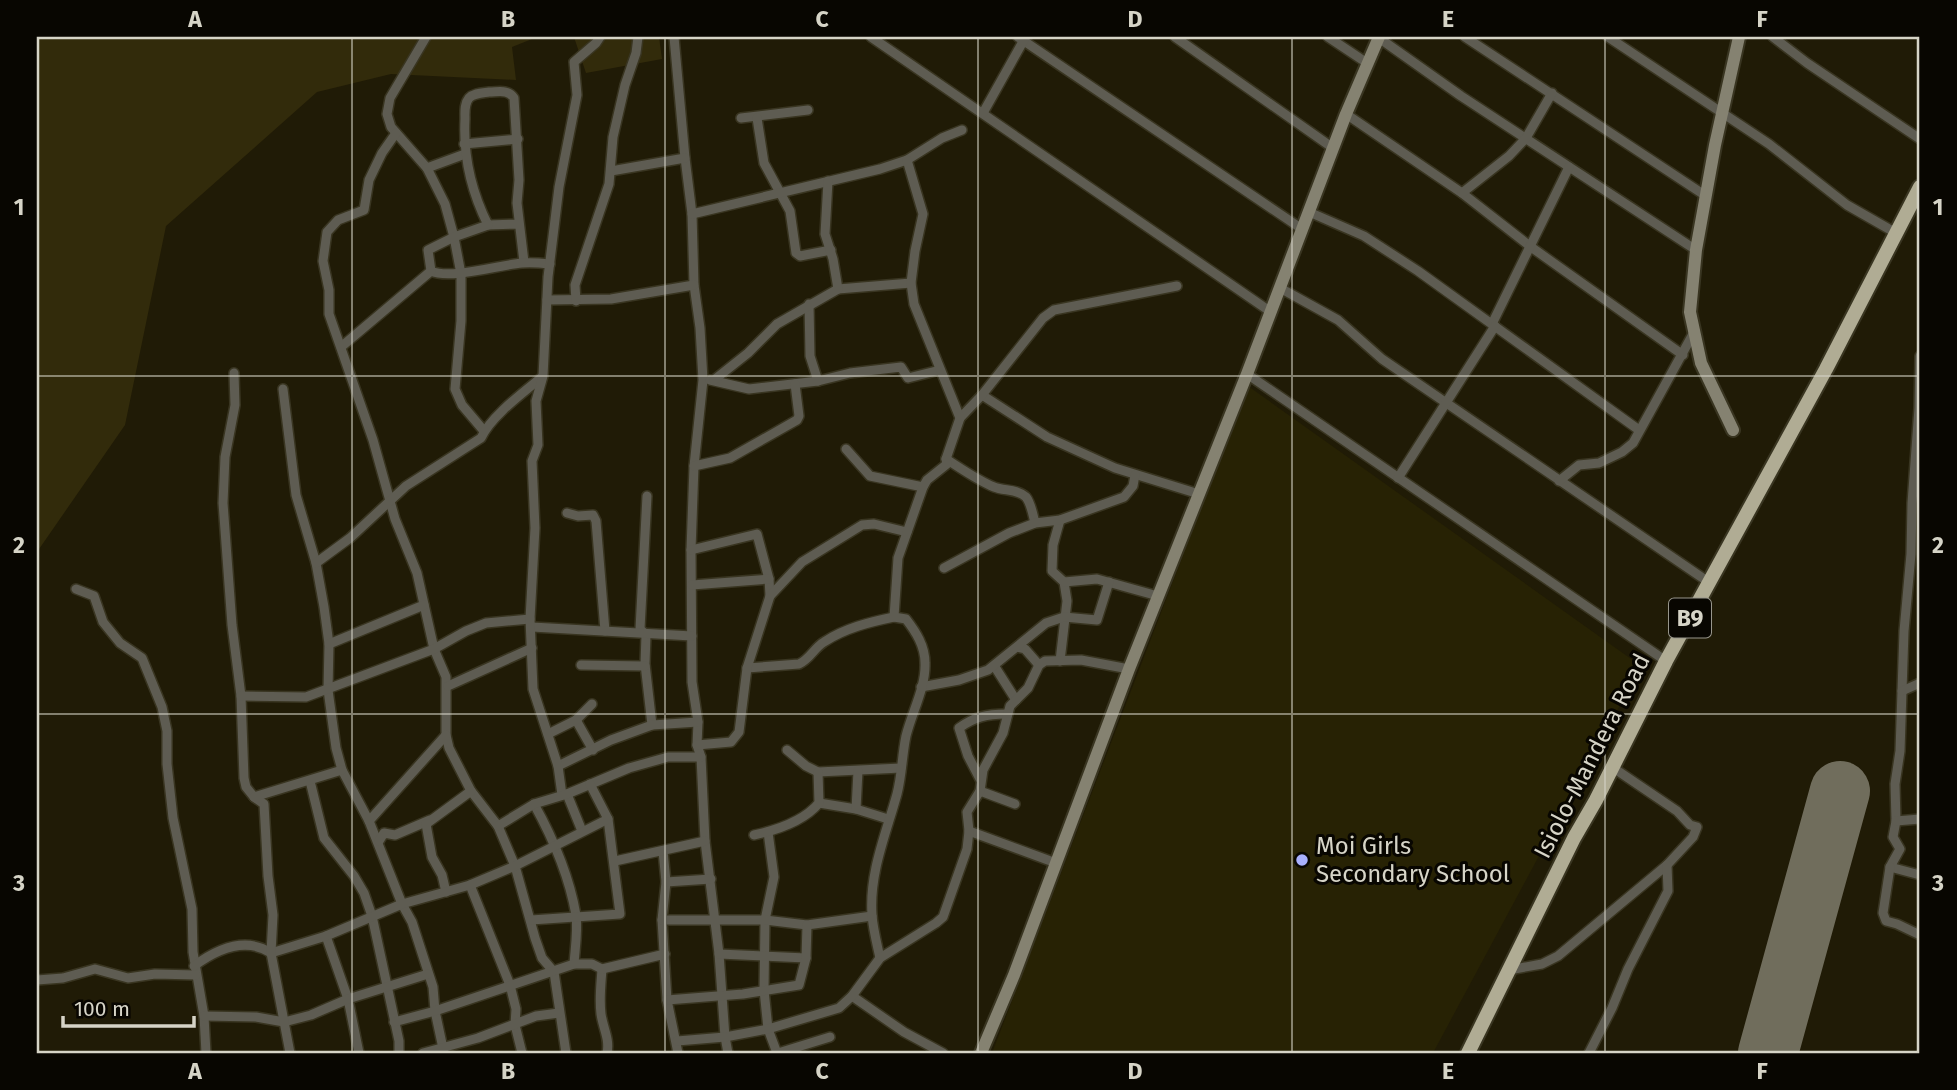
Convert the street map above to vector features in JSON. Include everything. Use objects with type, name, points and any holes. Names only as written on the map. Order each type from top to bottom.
[{"type":"highway","name":"Isiolo-Mandera Road","points":[[1468,1053],[1666,661],[1826,369],[1920,187]]},
{"type":"main road","points":[[981,1053],[1014,975],[1129,669],[1247,374],[1346,114],[1379,37]]},
{"type":"main road","points":[[1733,430],[1701,363],[1690,312],[1696,250],[1739,37]]},
{"type":"street","points":[[426,37],[387,107],[389,121],[396,133],[427,168],[444,204],[461,274],[461,321],[455,389],[462,405],[484,430]]},
{"type":"street","points":[[582,831],[565,794],[533,689],[531,623],[535,528],[532,461],[538,445],[536,401],[543,376],[550,264],[563,164],[577,95],[574,62],[600,37]]},
{"type":"street","points":[[576,301],[575,285],[609,184],[613,137],[638,37]]},
{"type":"street","points":[[674,37],[692,214],[694,285],[703,380],[694,466],[691,551],[692,682],[698,722],[697,745],[701,757],[705,841],[728,1053]]},
{"type":"street","points":[[871,37],[1271,312]]},
{"type":"street","points":[[1175,37],[1334,148]]},
{"type":"street","points":[[1328,37],[1367,63]]},
{"type":"street","points":[[1379,37],[1696,250]]},
{"type":"street","points":[[1465,37],[1706,196]]},
{"type":"street","points":[[1608,37],[1794,162],[1847,205],[1896,233]]},
{"type":"street","points":[[1773,37],[1920,139]]},
{"type":"street","points":[[983,113],[1022,38],[1302,229]]},
{"type":"street","points":[[488,225],[472,190],[464,149],[467,100],[479,93],[503,91],[511,94],[516,112],[519,180],[516,193],[524,262]]},
{"type":"street","points":[[1462,193],[1509,156],[1526,138],[1552,93]]},
{"type":"street","points":[[741,118],[808,110]]},
{"type":"street","points":[[1346,114],[1462,193],[1531,247],[1683,355]]},
{"type":"street","points":[[757,118],[764,163],[790,211],[796,253],[800,256],[831,250]]},
{"type":"street","points":[[692,214],[907,160],[942,138],[961,130]]},
{"type":"street","points":[[396,133],[382,153],[369,180],[364,210],[338,220],[327,232],[323,269],[329,290],[329,314],[373,440],[390,503],[417,573],[434,649],[448,686],[446,735],[454,760],[471,792],[498,826],[515,866],[542,958],[554,972],[566,1053]]},
{"type":"street","points":[[427,168],[464,149],[518,139]]},
{"type":"street","points":[[611,171],[685,158]]},
{"type":"street","points":[[907,160],[923,215],[911,283],[917,314],[960,418]]},
{"type":"street","points":[[1398,478],[1447,404],[1494,325],[1569,167]]},
{"type":"street","points":[[828,181],[825,234],[831,250],[838,289]]},
{"type":"street","points":[[1309,212],[1364,236],[1418,271],[1639,430]]},
{"type":"street","points":[[518,224],[488,225],[427,250],[431,271],[436,274],[461,274],[524,262],[550,264]]},
{"type":"street","points":[[341,347],[431,271]]},
{"type":"street","points":[[714,380],[748,353],[777,324],[838,289],[911,283]]},
{"type":"street","points":[[547,300],[611,299],[694,285]]},
{"type":"street","points":[[894,617],[898,558],[923,486],[947,464],[946,459],[960,418],[982,395],[1043,318],[1054,310],[1177,286]]},
{"type":"street","points":[[1280,288],[1338,320],[1382,359],[1710,583]]},
{"type":"street","points":[[809,304],[810,356],[818,381]]},
{"type":"street","points":[[1559,481],[1579,465],[1599,463],[1622,452],[1633,443],[1693,334]]},
{"type":"street","points":[[1920,356],[1900,751],[1895,784],[1896,821],[1893,837],[1899,849],[1889,867],[1883,913],[1886,921],[1920,935]]},
{"type":"street","points":[[703,380],[714,380],[748,389],[818,381],[850,373],[901,368],[908,378],[940,370]]},
{"type":"street","points":[[234,373],[234,405],[225,457],[223,503],[232,625],[241,696],[244,778],[246,787],[264,804],[273,915],[271,953],[290,1053]]},
{"type":"street","points":[[1247,374],[1666,661]]},
{"type":"street","points":[[316,563],[350,538],[406,486],[481,438],[484,430],[543,376]]},
{"type":"street","points":[[694,466],[730,458],[797,420],[799,416],[795,384]]},
{"type":"street","points":[[283,389],[287,442],[296,495],[316,563],[324,607],[329,644],[328,690],[332,730],[342,770],[379,841],[402,904],[412,922],[433,987],[443,1050]]},
{"type":"street","points":[[982,395],[1041,434],[1135,475],[1199,494]]},
{"type":"street","points":[[846,449],[870,476],[923,486]]},
{"type":"street","points":[[946,459],[981,481],[1024,495],[1035,523]]},
{"type":"street","points":[[944,568],[993,541],[1035,523],[1060,520],[1124,497],[1133,486],[1135,475]]},
{"type":"street","points":[[647,496],[640,629],[646,635],[645,666],[652,725]]},
{"type":"street","points":[[567,513],[573,516],[593,515],[596,521],[605,631]]},
{"type":"street","points":[[1060,520],[1053,545],[1052,571],[1064,582],[1067,601],[1060,661]]},
{"type":"street","points":[[770,596],[802,562],[862,525],[874,524],[907,532]]},
{"type":"street","points":[[691,551],[757,534],[770,596],[747,668],[739,732],[731,742],[697,745]]},
{"type":"street","points":[[692,585],[768,579]]},
{"type":"street","points":[[1064,582],[1097,579],[1158,597]]},
{"type":"street","points":[[921,687],[967,678],[995,667],[1046,623],[1064,617],[1097,620],[1109,582]]},
{"type":"street","points":[[76,589],[93,596],[103,622],[120,643],[142,658],[162,707],[167,730],[167,764],[173,818],[192,909],[195,970],[204,1016],[206,1053]]},
{"type":"street","points":[[329,644],[424,605]]},
{"type":"street","points":[[747,668],[799,664],[807,661],[820,644],[834,635],[863,624],[894,617],[906,619],[923,648],[925,677],[907,733],[897,793],[875,874],[872,916],[880,958]]},
{"type":"street","points":[[241,696],[306,697],[434,649],[486,623],[531,623],[646,635],[692,636]]},
{"type":"street","points":[[1017,647],[1025,649],[1039,665]]},
{"type":"street","points":[[448,686],[532,648]]},
{"type":"street","points":[[677,1041],[725,1037],[768,1029],[839,1009],[880,958],[943,917],[964,859],[969,831],[967,812],[981,787],[986,762],[1003,733],[1006,714],[1028,688],[1039,665],[1045,662],[1080,660],[1129,669]]},
{"type":"street","points":[[581,665],[645,666]]},
{"type":"street","points":[[995,667],[1016,700]]},
{"type":"street","points":[[1902,691],[1920,683]]},
{"type":"street","points":[[548,734],[576,720],[592,704]]},
{"type":"street","points":[[1006,714],[982,716],[959,728],[981,787],[1015,804]]},
{"type":"street","points":[[576,720],[593,750]]},
{"type":"street","points":[[558,766],[611,740],[652,725],[698,722]]},
{"type":"street","points":[[369,821],[446,735]]},
{"type":"street","points":[[787,750],[818,772],[901,768]]},
{"type":"street","points":[[498,826],[534,804],[629,768],[668,757],[701,757]]},
{"type":"street","points":[[1508,970],[1542,964],[1558,956],[1667,865],[1693,838],[1697,827],[1690,825],[1677,811],[1612,767]]},
{"type":"street","points":[[254,797],[342,770]]},
{"type":"street","points":[[856,810],[858,771]]},
{"type":"street","points":[[818,772],[820,803]]},
{"type":"street","points":[[310,781],[324,838],[354,876],[364,893],[372,916],[399,1053]]},
{"type":"street","points":[[531,920],[620,914],[608,819],[590,784]]},
{"type":"street","points":[[379,841],[384,833],[395,835],[430,820],[471,792]]},
{"type":"street","points":[[820,803],[888,819]]},
{"type":"street","points":[[754,835],[768,832],[806,815],[820,803]]},
{"type":"street","points":[[534,804],[556,845],[576,918],[574,964]]},
{"type":"street","points":[[271,953],[326,936],[402,904],[470,884],[515,866],[608,819]]},
{"type":"street","points":[[1896,821],[1920,819]]},
{"type":"street","points":[[430,820],[426,826],[432,857],[442,875],[446,892]]},
{"type":"street","points":[[969,831],[1056,863]]},
{"type":"street","points":[[768,832],[774,877],[765,920],[764,990],[768,1029],[778,1053],[830,1037]]},
{"type":"street","points":[[615,861],[705,841]]},
{"type":"street","points":[[663,851],[666,882],[662,920],[667,1000],[678,1053]]},
{"type":"street","points":[[1589,1053],[1668,891],[1667,865]]},
{"type":"street","points":[[1889,867],[1920,875]]},
{"type":"street","points":[[666,882],[710,879]]},
{"type":"street","points":[[470,884],[510,985],[516,1009],[514,1025],[522,1053]]},
{"type":"street","points":[[662,920],[765,920],[807,925],[872,916]]},
{"type":"street","points":[[667,1000],[799,985],[806,958],[807,925]]},
{"type":"street","points":[[326,936],[348,999],[359,1053]]},
{"type":"street","points":[[37,980],[63,978],[95,969],[128,978],[195,970],[213,952],[228,946],[259,945],[271,953]]},
{"type":"street","points":[[394,1022],[435,1011],[574,964],[592,964],[602,969],[665,954]]},
{"type":"street","points":[[719,954],[806,958]]},
{"type":"street","points":[[602,969],[601,1016],[609,1043],[607,1053]]},
{"type":"street","points":[[204,1016],[256,1017],[284,1022],[428,974]]},
{"type":"street","points":[[852,996],[943,1053]]},
{"type":"street","points":[[423,1053],[443,1050],[536,1016],[559,1013]]},
{"type":"shaded area","points":[[37,37],[537,37],[512,47],[516,80],[391,74],[317,92],[166,226],[125,425],[37,552]]},
{"type":"shaded area","points":[[574,37],[659,37],[662,59],[586,73]]},
{"type":"shaded area","name":"Moi Girls Secondary School","points":[[1248,386],[1641,666],[1433,1053],[992,1053]]},
{"type":"runway","points":[[1768,1053],[1840,791]]},
{"type":"place","name":"Moi Girls Secondary School","points":[[1302,860]]}]
